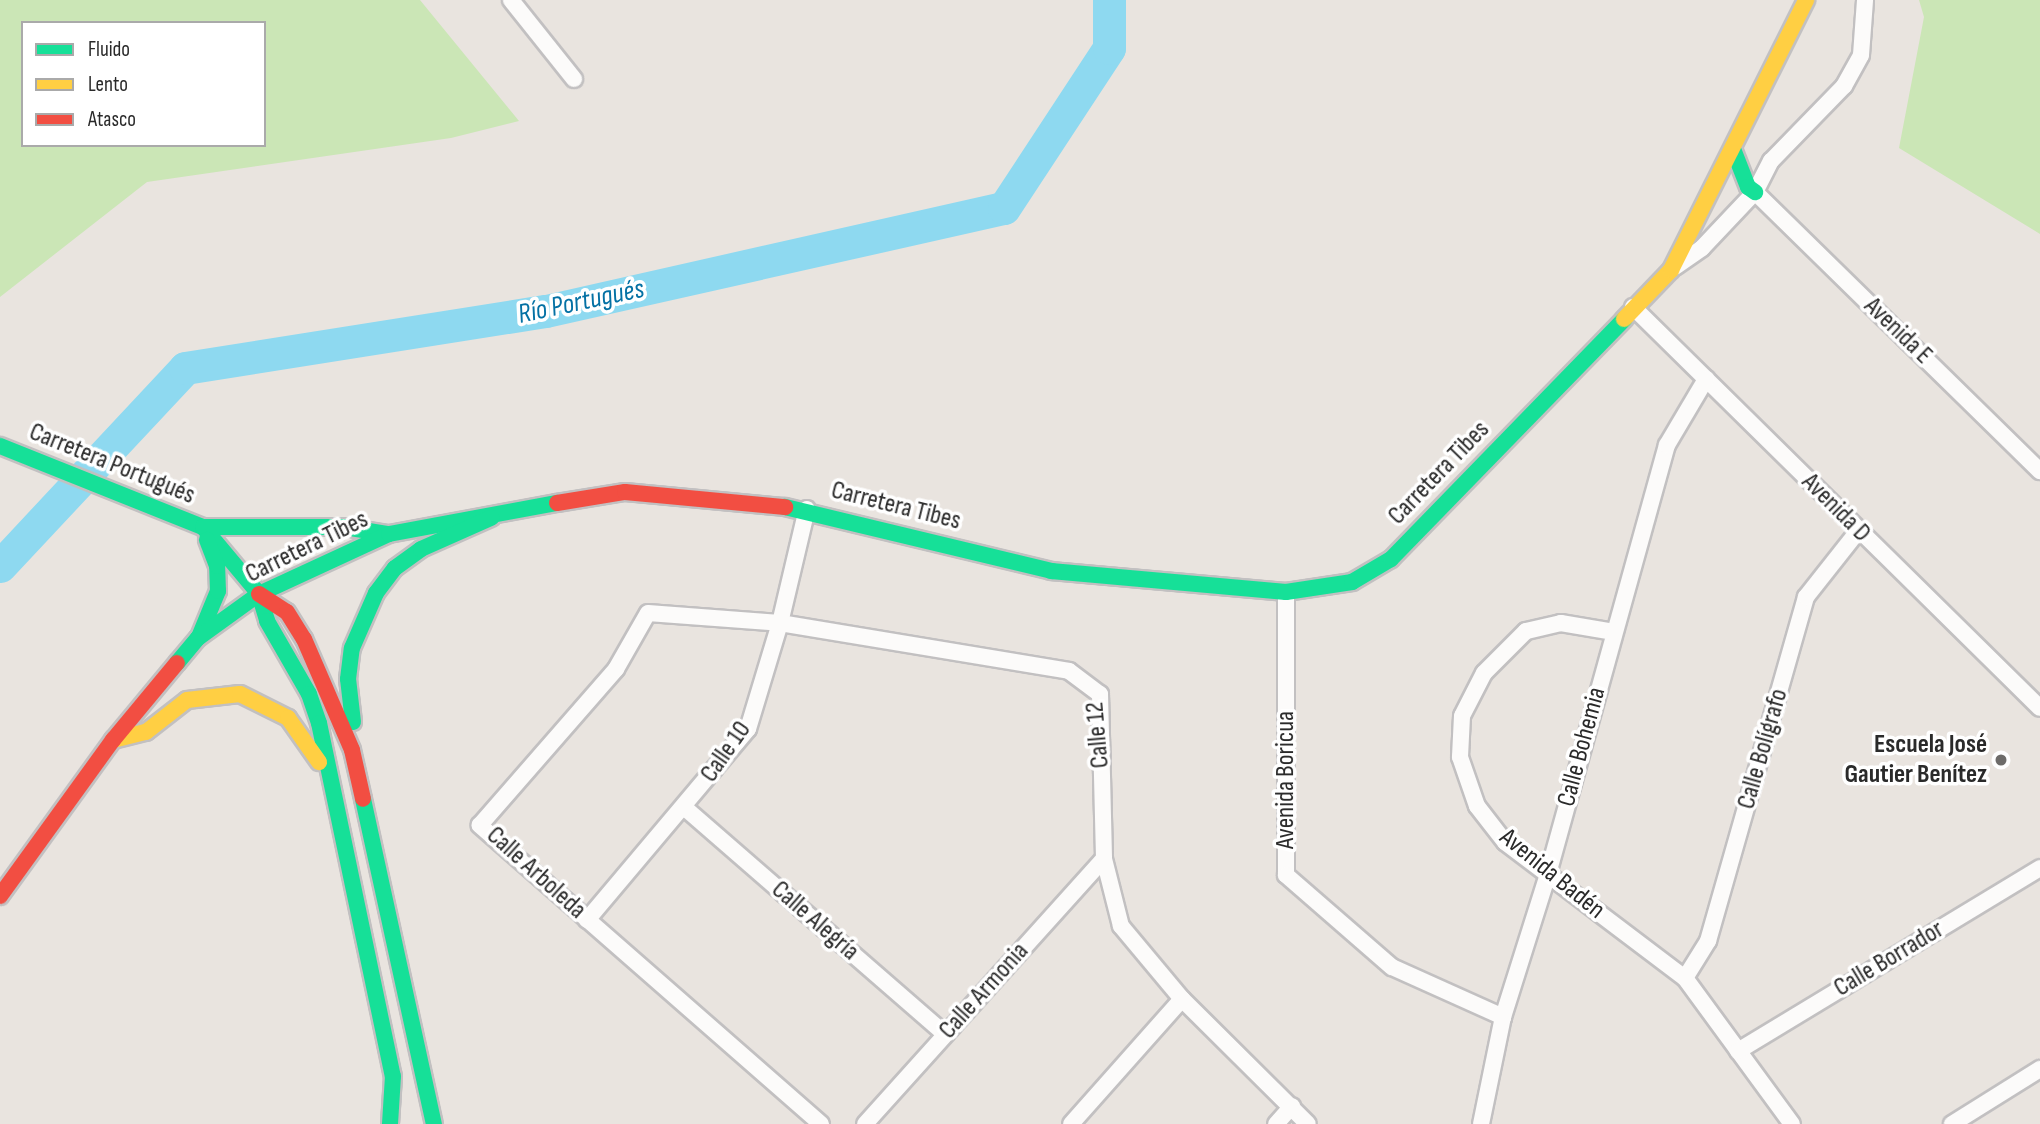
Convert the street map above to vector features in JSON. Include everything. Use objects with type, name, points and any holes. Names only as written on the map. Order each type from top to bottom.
[{"type":"main road","name":"Carretera Tibes","points":[[0,896],[114,740],[198,638],[259,594],[388,534],[491,518],[625,492],[807,509],[1051,570],[1286,592],[1352,582],[1391,559],[1671,270],[1806,0]]},
{"type":"main road","points":[[1733,149],[1748,187],[1755,192]]},
{"type":"main road","name":"Carretera Portugués","points":[[0,446],[198,525],[259,594]]},
{"type":"main road","points":[[352,750],[350,660],[372,600],[395,568],[421,549],[491,518]]},
{"type":"main road","points":[[198,638],[218,591],[217,566],[198,525],[344,527],[388,534]]},
{"type":"main road","points":[[259,594],[287,612],[304,639],[352,750],[434,1124]]},
{"type":"main road","points":[[259,594],[267,621],[309,694],[329,765],[326,774]]},
{"type":"main road","points":[[114,740],[146,732],[172,708],[187,700],[240,694],[288,718],[326,774],[391,1066],[390,1124]]},
{"type":"street","points":[[511,0],[574,79]]},
{"type":"street","points":[[1671,270],[1702,248],[1755,192],[1771,161],[1844,86],[1861,55],[1865,0]]},
{"type":"street","name":"Avenida E","points":[[1755,192],[2040,471]]},
{"type":"street","name":"Avenida D","points":[[1633,307],[2040,708]]},
{"type":"street","name":"Calle Bohemia","points":[[1481,1124],[1503,1017],[1548,874],[1667,444],[1706,379]]},
{"type":"street","name":"Calle 10","points":[[587,920],[685,808],[748,729],[780,623],[807,509]]},
{"type":"street","name":"Calle Bolígrafo","points":[[1685,978],[1708,941],[1806,597],[1859,530]]},
{"type":"street","name":"Avenida Boricua","points":[[1286,592],[1286,875],[1392,967],[1503,1017]]},
{"type":"street","name":"Calle Arboleda","points":[[685,614],[648,613],[616,669],[480,825],[821,1124]]},
{"type":"street","name":"Calle 12","points":[[685,614],[780,623],[1069,671],[1100,694],[1104,859],[1121,926],[1182,999],[1308,1124]]},
{"type":"street","name":"Avenida Badén","points":[[1614,632],[1560,622],[1526,631],[1484,673],[1462,716],[1460,757],[1477,806],[1506,842],[1685,978],[1792,1124]]},
{"type":"street","name":"Calle Alegría","points":[[685,808],[945,1034]]},
{"type":"street","name":"Calle Armonia","points":[[865,1124],[1104,859]]},
{"type":"street","name":"Calle Borrador","points":[[1738,1051],[2040,868]]},
{"type":"street","points":[[1071,1124],[1182,999]]},
{"type":"street","points":[[1952,1124],[2040,1069]]},
{"type":"street","points":[[1276,1124],[1292,1106]]},
{"type":"green space","points":[[0,0],[420,0],[519,121],[451,138],[147,182],[0,297]]},
{"type":"green space","points":[[1919,0],[2040,0],[2040,234],[1899,148],[1924,17]]},
{"type":"waterway","name":"Río Portugués","points":[[0,566],[185,368],[546,311],[1004,208],[1109,48],[1109,0]]},
{"type":"traffic: fast","points":[[1733,149],[1748,187],[1755,192]]},
{"type":"traffic: fast","points":[[785,507],[1051,571],[1286,592],[1352,582],[1391,559],[1624,319]]},
{"type":"traffic: fast","points":[[0,446],[203,527],[259,594]]},
{"type":"traffic: fast","points":[[177,663],[198,638],[259,594],[389,534],[557,503]]},
{"type":"traffic: fast","points":[[353,722],[348,679],[352,648],[376,593],[395,568],[421,549],[491,518]]},
{"type":"traffic: fast","points":[[203,527],[344,527],[388,534]]},
{"type":"traffic: fast","points":[[199,637],[218,591],[217,566],[207,540]]},
{"type":"traffic: fast","points":[[259,594],[267,621],[309,694],[319,723],[393,1076],[390,1124]]},
{"type":"traffic: fast","points":[[363,799],[434,1124]]},
{"type":"traffic: slow","points":[[1624,319],[1671,270],[1806,0]]},
{"type":"traffic: slow","points":[[113,740],[146,732],[187,700],[240,694],[288,718],[319,762]]},
{"type":"traffic: jam","points":[[557,503],[625,492],[785,507]]},
{"type":"traffic: jam","points":[[259,594],[287,612],[304,639],[352,750],[363,799]]},
{"type":"traffic: jam","points":[[0,896],[113,740],[177,663]]},
{"type":"place","name":"Escuela José Gautier Benítez","points":[[2001,760]]}]
